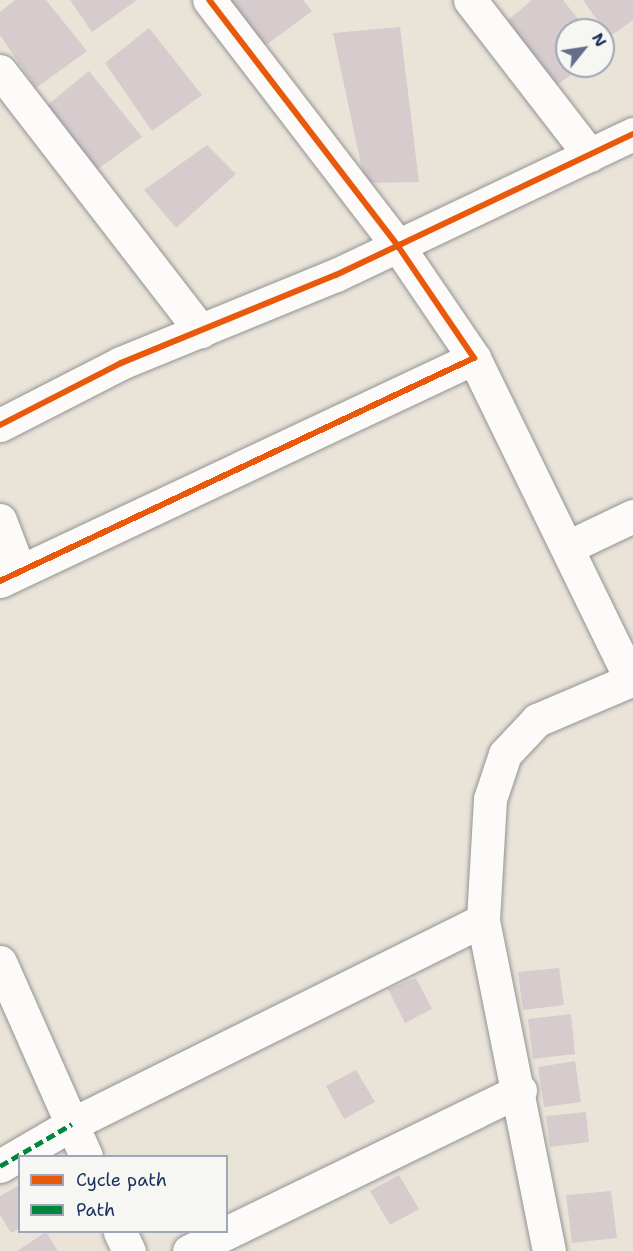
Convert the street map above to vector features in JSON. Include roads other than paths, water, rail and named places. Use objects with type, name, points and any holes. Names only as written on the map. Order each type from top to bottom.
[{"type":"street","points":[[209,0],[398,246],[474,358],[632,680],[537,720],[505,754],[490,799],[483,920],[520,1090],[547,1250]]},
{"type":"street","points":[[470,0],[590,155]]},
{"type":"street","points":[[0,71],[201,331]]},
{"type":"street","points":[[0,425],[121,363],[398,246],[633,134]]},
{"type":"street","points":[[0,520],[10,575],[474,358]]},
{"type":"street","points":[[568,547],[633,516]]},
{"type":"street","points":[[19,1155],[72,1124],[483,920]]},
{"type":"street","points":[[0,962],[86,1155]]},
{"type":"street","points":[[228,1232],[520,1090]]},
{"type":"street","points":[[0,1166],[18,1156]]},
{"type":"street","points":[[120,1233],[129,1251]]},
{"type":"street","points":[[189,1251],[226,1233]]}]
